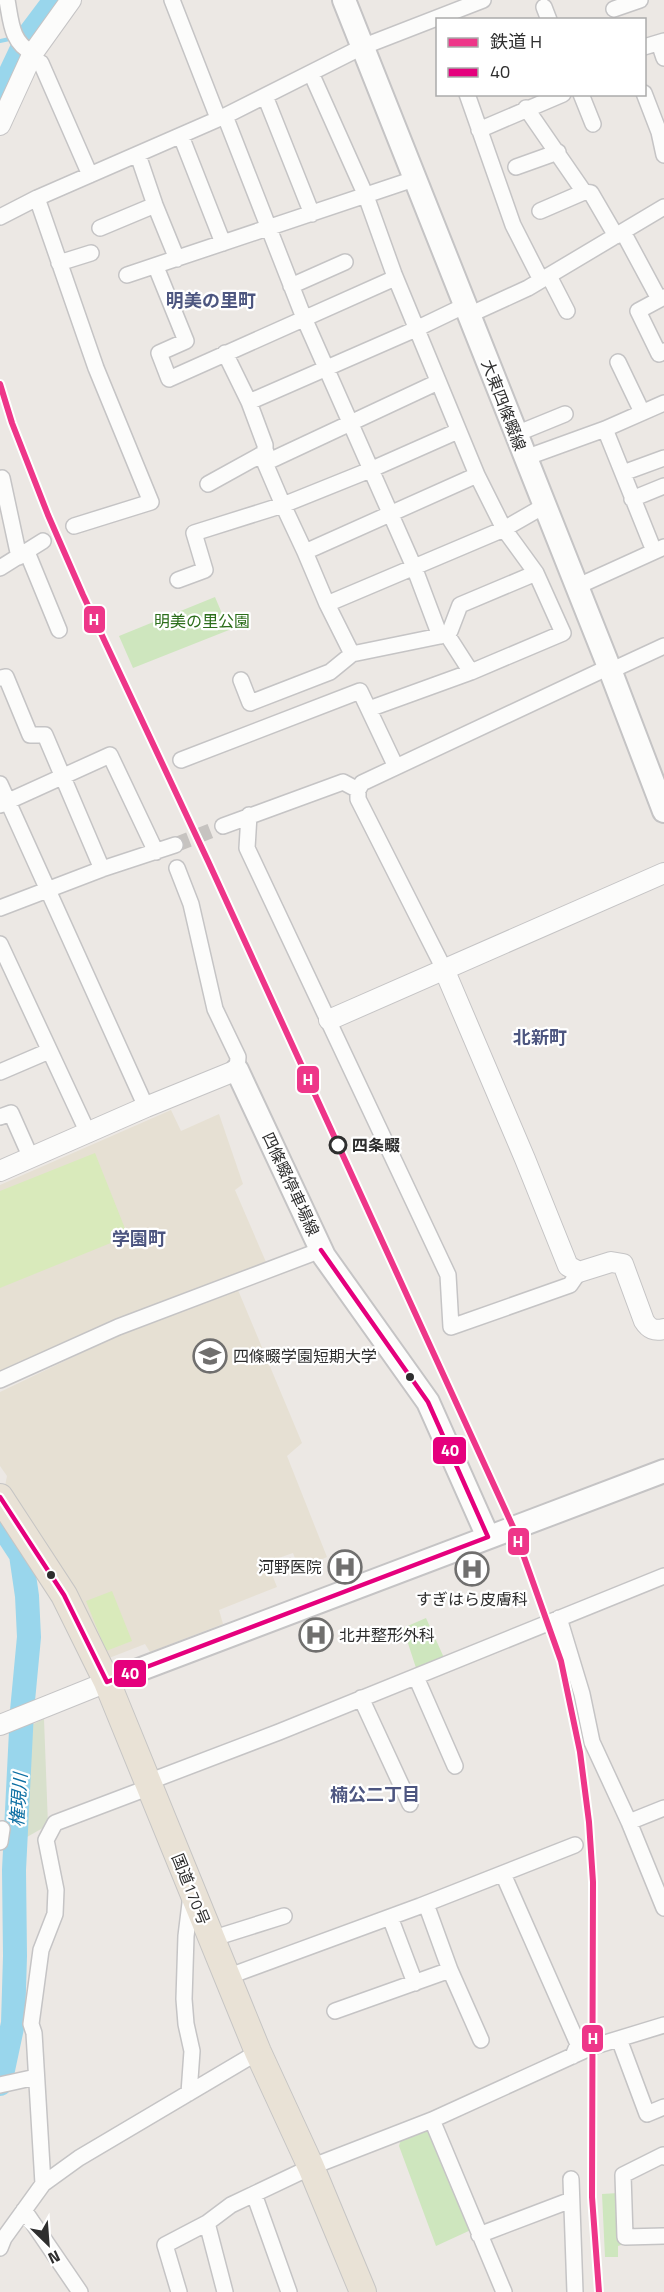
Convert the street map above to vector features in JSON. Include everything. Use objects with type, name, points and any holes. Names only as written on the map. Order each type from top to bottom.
[{"type":"highway","name":"国道170号","points":[[2,1505],[64,1595],[107,1682],[258,2052],[311,2167],[363,2292]]},
{"type":"main road","name":"大東四條畷線","points":[[344,0],[664,811]]},
{"type":"main road","name":"四條畷停車場線","points":[[237,1070],[321,1250],[428,1402],[489,1537]]},
{"type":"main road","points":[[107,1682],[664,1471]]},
{"type":"street","points":[[7,0],[13,34],[41,63],[90,175]]},
{"type":"street","points":[[0,125],[30,54],[71,0]]},
{"type":"street","points":[[172,0],[304,318],[370,470],[443,634],[471,672]]},
{"type":"street","points":[[441,18],[483,0]]},
{"type":"street","points":[[614,10],[640,0]]},
{"type":"street","points":[[0,218],[37,198],[181,136],[362,47],[436,20]]},
{"type":"street","points":[[656,44],[664,58]]},
{"type":"street","points":[[311,73],[366,196],[395,278],[477,475],[504,529],[536,573],[563,633],[471,672],[369,709]]},
{"type":"street","points":[[646,95],[662,131],[664,155]]},
{"type":"street","points":[[265,96],[312,214]]},
{"type":"street","points":[[468,96],[513,225],[567,312]]},
{"type":"street","points":[[479,130],[558,96]]},
{"type":"street","points":[[582,96],[593,124]]},
{"type":"street","points":[[526,108],[584,192]]},
{"type":"street","points":[[181,136],[223,243]]},
{"type":"street","points":[[516,167],[558,152]]},
{"type":"street","points":[[138,155],[155,206],[177,259]]},
{"type":"street","points":[[127,275],[414,179]]},
{"type":"street","points":[[540,211],[584,192],[591,193],[662,298],[638,311],[659,354],[664,351]]},
{"type":"street","points":[[37,198],[96,368],[151,502],[74,526]]},
{"type":"street","points":[[100,228],[155,206]]},
{"type":"street","points":[[249,402],[416,329],[545,278],[664,207]]},
{"type":"street","points":[[59,263],[91,253]]},
{"type":"street","points":[[291,286],[345,262]]},
{"type":"street","points":[[156,267],[186,341],[159,353],[169,379],[395,278]]},
{"type":"street","points":[[225,353],[249,402],[266,445],[266,457],[283,505],[352,654]]},
{"type":"street","points":[[618,362],[642,412]]},
{"type":"street","points":[[208,484],[438,382]]},
{"type":"street","points":[[525,458],[605,429],[664,403]]},
{"type":"street","points":[[516,434],[564,414]]},
{"type":"street","points":[[576,587],[659,549],[632,499],[605,429]]},
{"type":"street","points":[[178,580],[205,570],[194,533],[283,505],[458,431]]},
{"type":"street","points":[[622,473],[664,458]]},
{"type":"street","points":[[305,552],[477,475]]},
{"type":"street","points":[[2,478],[23,554],[59,630]]},
{"type":"street","points":[[632,499],[664,486]]},
{"type":"street","points":[[327,604],[504,529],[544,506]]},
{"type":"street","points":[[0,568],[43,541]]},
{"type":"street","points":[[241,680],[250,704],[330,672],[352,654],[443,634],[450,631],[460,605],[536,573]]},
{"type":"street","points":[[579,1272],[568,1266],[444,969],[358,799],[358,790],[362,783],[396,767],[664,646]]},
{"type":"street","points":[[0,678],[6,676],[30,735],[45,735],[102,869]]},
{"type":"street","points":[[181,760],[360,691],[396,767]]},
{"type":"street","points":[[4,804],[110,755],[156,852]]},
{"type":"street","points":[[223,826],[343,782],[358,790]]},
{"type":"street","points":[[0,784],[4,804],[46,889],[146,1107]]},
{"type":"street","points":[[249,815],[247,848],[448,1275],[451,1327],[570,1285],[579,1272],[610,1262],[623,1264],[648,1328],[656,1331],[664,1329]]},
{"type":"street","points":[[0,908],[46,889],[175,845]]},
{"type":"street","points":[[0,1171],[237,1070],[238,1057],[215,1009],[190,904],[177,868]]},
{"type":"street","points":[[329,1020],[664,873]]},
{"type":"street","points":[[0,944],[88,1133]]},
{"type":"street","points":[[0,1072],[49,1051]]},
{"type":"street","points":[[0,1117],[11,1113],[31,1158]]},
{"type":"street","points":[[0,1380],[118,1327],[321,1250]]},
{"type":"street","points":[[43,2184],[34,2033],[31,2024],[41,1950],[55,1914],[56,1890],[46,1839],[55,1823],[664,1576]]},
{"type":"street","points":[[560,1618],[582,1694],[592,1742],[629,1822],[664,1908]]},
{"type":"street","points":[[416,1677],[455,1766]]},
{"type":"street","points":[[14,1719],[107,1682]]},
{"type":"street","points":[[361,1698],[410,1804]]},
{"type":"street","points":[[629,1822],[664,1808]]},
{"type":"street","points":[[227,1977],[426,1904],[575,1845]]},
{"type":"street","points":[[503,1874],[578,2044],[573,2056]]},
{"type":"street","points":[[189,2093],[192,2050],[186,2024],[184,1999],[186,1936],[191,1889]]},
{"type":"street","points":[[426,1904],[450,1970],[481,2040]]},
{"type":"street","points":[[211,1939],[284,1916]]},
{"type":"street","points":[[390,1917],[415,1983]]},
{"type":"street","points":[[335,2011],[450,1970]]},
{"type":"street","points":[[179,2292],[165,2245],[207,2223],[231,2205],[311,2167],[432,2120],[592,2047],[664,2025]]},
{"type":"street","points":[[619,2039],[647,2114],[664,2107]]},
{"type":"street","points":[[0,2248],[4,2238],[43,2184],[79,2158],[258,2052]]},
{"type":"street","points":[[3,2084],[36,2077]]},
{"type":"street","points":[[432,2120],[504,2292]]},
{"type":"street","points":[[664,2157],[663,2155],[623,2175],[625,2237],[664,2236]]},
{"type":"street","points":[[571,2180],[575,2292]]},
{"type":"street","points":[[254,2194],[289,2292]]},
{"type":"street","points":[[479,2235],[571,2200]]},
{"type":"street","points":[[24,2210],[80,2292]]},
{"type":"street","points":[[207,2223],[225,2292]]},
{"type":"shaded area","points":[[171,1110],[181,1131],[219,1114],[243,1184],[235,1190],[266,1262],[95,1329],[0,1374],[0,1185]]},
{"type":"shaded area","points":[[238,1290],[302,1443],[287,1456],[327,1557],[299,1569],[293,1553],[267,1562],[277,1587],[219,1610],[223,1624],[150,1652],[145,1644],[104,1660],[5,1486],[7,1476],[0,1466],[0,1392],[125,1332]]},
{"type":"green space","name":"明美の里公園","points":[[215,597],[229,630],[133,668],[119,636]]},
{"type":"green space","points":[[95,1153],[128,1236],[0,1288],[0,1191]]},
{"type":"green space","points":[[112,1591],[132,1641],[106,1651],[86,1601]]},
{"type":"green space","points":[[426,1618],[445,1660],[417,1671],[403,1628]]},
{"type":"green space","points":[[44,1719],[48,1825],[20,1841],[29,1726]]},
{"type":"green space","points":[[429,2125],[473,2229],[436,2246],[399,2146],[402,2136]]},
{"type":"green space","points":[[618,2193],[621,2245],[618,2246],[618,2257],[605,2257],[602,2194]]},
{"type":"waterway","name":"権現川","points":[[0,95],[28,36],[55,0]]},
{"type":"waterway","points":[[0,41],[14,38]]},
{"type":"waterway","name":"権現川","points":[[0,1523],[21,1555],[27,1596],[29,1637],[22,1711],[14,1870],[13,2023],[0,2084]]},
{"type":"tunnel","points":[[175,845],[223,826]]},
{"type":"rail line","name":"H","points":[[0,384],[12,423],[48,515],[83,595],[208,861],[514,1529],[561,1661],[580,1752],[589,1822],[593,1882],[592,2197],[599,2292]]},
{"type":"transit line","name":"40","points":[[0,1497],[64,1595],[107,1682],[488,1537],[428,1402],[321,1250]]},
{"type":"place","name":"四条畷","points":[[338,1145]]},
{"type":"place","name":"四條畷学園短期大学","points":[[210,1356]]},
{"type":"place","name":"河野医院","points":[[345,1567]]},
{"type":"place","name":"すぎはら皮膚科","points":[[472,1569]]},
{"type":"place","name":"北井整形外科","points":[[316,1635]]},
{"type":"district","name":"明美の里町","points":[[211,301]]},
{"type":"district","name":"北新町","points":[[540,1038]]},
{"type":"district","name":"学園町","points":[[139,1239]]},
{"type":"district","name":"楠公二丁目","points":[[375,1795]]}]
